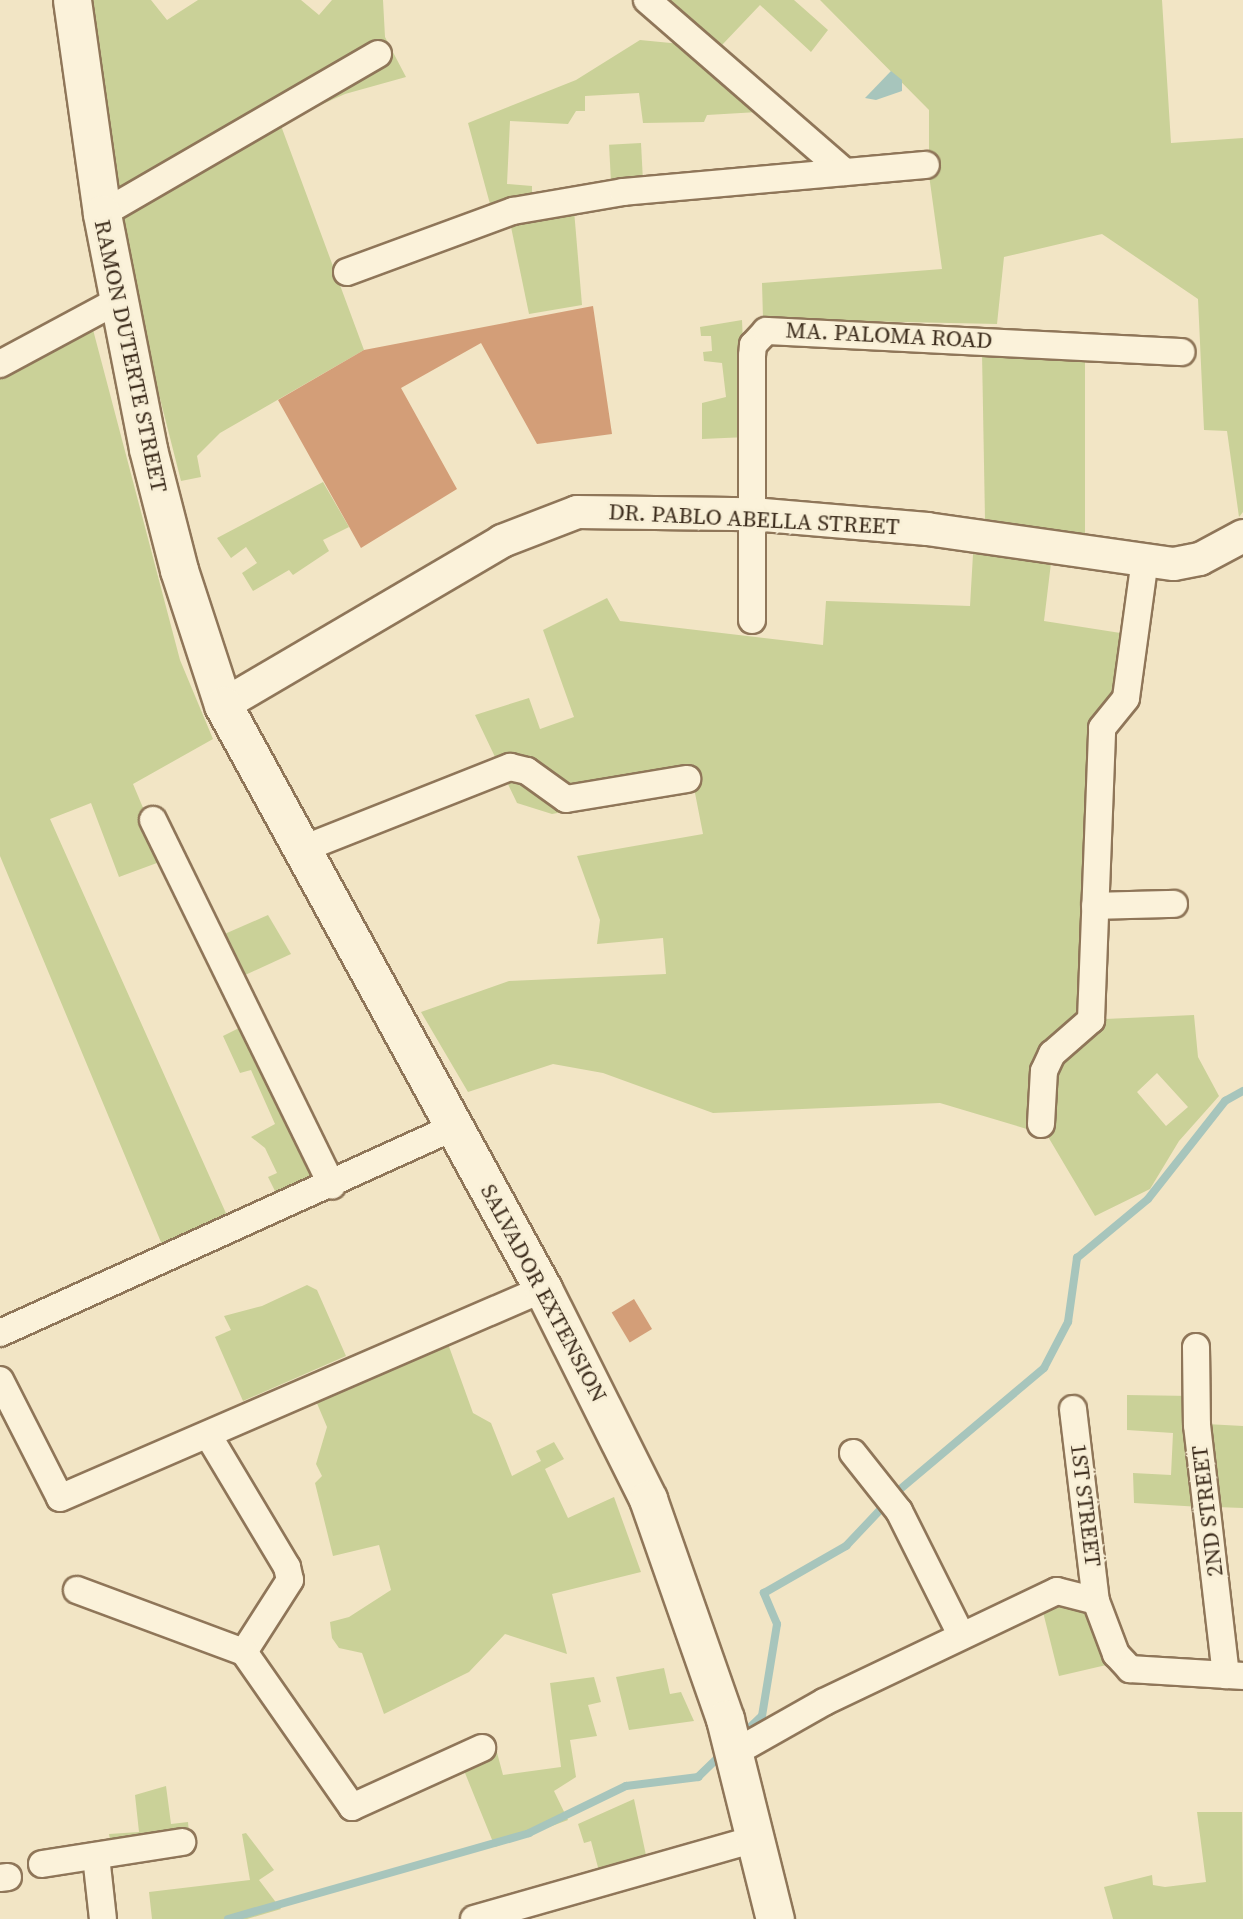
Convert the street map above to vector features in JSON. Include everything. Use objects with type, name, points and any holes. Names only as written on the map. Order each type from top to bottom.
[{"type":"main road","name":"RAMON DUTERTE STREET","points":[[72,0],[102,214],[119,300],[178,570],[223,705]]},
{"type":"main road","name":"SALVADOR EXTENSION","points":[[223,705],[300,850],[543,1289],[648,1499],[730,1740],[775,1919]]},
{"type":"street","points":[[648,0],[845,172]]},
{"type":"street","points":[[102,214],[378,54]]},
{"type":"street","points":[[348,272],[513,211],[623,192],[926,165]]},
{"type":"street","points":[[0,364],[119,300]]},
{"type":"street","name":"MA. PALOMA ROAD","points":[[752,620],[752,356],[753,345],[765,331],[1181,352]]},
{"type":"street","name":"DR. PABLO ABELLA STREET","points":[[223,705],[534,525],[577,512],[612,510],[752,514],[1031,541],[1145,560],[1200,559],[1243,536]]},
{"type":"street","points":[[1041,1124],[1044,1071],[1052,1054],[1091,1020],[1102,728],[1126,698],[1145,560]]},
{"type":"street","points":[[300,850],[491,770],[527,771],[550,793],[566,799],[687,779]]},
{"type":"street","points":[[153,820],[332,1185]]},
{"type":"street","points":[[1095,906],[1174,904]]},
{"type":"street","points":[[0,1333],[332,1185],[455,1127]]},
{"type":"street","points":[[0,1380],[60,1498],[543,1289]]},
{"type":"street","name":"2ND STREET","points":[[1196,1347],[1197,1425],[1235,1676]]},
{"type":"street","name":"1ST STREET","points":[[1073,1409],[1096,1601],[1116,1654],[1130,1669],[1235,1676]]},
{"type":"street","points":[[208,1435],[288,1567],[290,1580],[244,1652]]},
{"type":"street","points":[[853,1453],[891,1501],[961,1635]]},
{"type":"street","points":[[77,1590],[244,1652],[352,1807],[482,1748]]},
{"type":"street","points":[[730,1740],[1057,1591],[1083,1594],[1096,1601]]},
{"type":"street","points":[[474,1919],[755,1839]]},
{"type":"street","points":[[42,1864],[182,1842]]},
{"type":"street","points":[[96,1856],[103,1919]]},
{"type":"green space","points":[[84,0],[151,0],[167,20],[198,0],[301,0],[319,15],[332,0],[383,0],[385,37],[406,77],[345,94],[280,123],[364,350],[220,433],[197,456],[201,477],[181,481],[140,320]]},
{"type":"green space","points":[[668,0],[794,0],[828,30],[811,52],[760,5],[722,45],[665,9]]},
{"type":"green space","points":[[820,0],[1162,0],[1171,143],[1243,138],[1243,512],[1239,517],[1227,431],[1204,430],[1198,299],[1102,234],[1004,257],[997,324],[763,319],[762,283],[942,269],[929,175],[929,110]]},
{"type":"green space","points":[[640,40],[681,44],[758,112],[707,115],[704,122],[643,123],[639,93],[585,96],[585,111],[576,111],[568,124],[510,121],[507,184],[532,186],[532,197],[490,204],[468,123],[576,80]]},
{"type":"green space","points":[[641,143],[643,182],[611,184],[609,145]]},
{"type":"green space","points":[[574,210],[582,305],[529,314],[510,222]]},
{"type":"green space","points":[[742,320],[747,437],[702,439],[702,403],[726,397],[722,363],[704,361],[703,352],[712,351],[711,336],[701,336],[700,327]]},
{"type":"green space","points":[[91,322],[180,660],[213,739],[133,784],[165,860],[119,877],[91,803],[50,819],[229,1220],[163,1247],[0,856],[0,372]]},
{"type":"green space","points":[[982,353],[1085,362],[1085,534],[985,519]]},
{"type":"green space","points":[[323,482],[349,527],[323,540],[329,551],[293,575],[289,570],[253,591],[242,573],[257,563],[246,547],[231,558],[217,538]]},
{"type":"green space","points":[[973,554],[1051,563],[1044,621],[1146,637],[1131,714],[1111,725],[1105,1019],[1194,1015],[1198,1057],[1219,1096],[1179,1141],[1150,1189],[1095,1216],[1047,1135],[940,1103],[713,1113],[603,1073],[553,1064],[468,1092],[421,1012],[509,981],[666,974],[663,938],[597,944],[600,920],[577,856],[703,834],[694,788],[552,814],[517,803],[475,715],[529,698],[540,729],[574,717],[543,630],[607,598],[620,621],[823,645],[826,601],[970,606]],"holes":[[[1157,1073],[1188,1107],[1166,1126],[1137,1092]]]},
{"type":"green space","points":[[268,915],[291,954],[243,976],[220,936]]},
{"type":"green space","points":[[245,1025],[320,1180],[278,1197],[268,1177],[277,1173],[265,1148],[251,1137],[275,1124],[251,1070],[240,1073],[223,1036]]},
{"type":"green space","points":[[307,1285],[317,1290],[346,1356],[243,1401],[215,1337],[231,1330],[224,1316],[262,1306]]},
{"type":"green space","points":[[447,1341],[473,1413],[491,1423],[512,1476],[541,1461],[536,1451],[554,1442],[564,1459],[545,1469],[568,1518],[614,1497],[641,1572],[552,1594],[567,1654],[505,1634],[469,1672],[384,1714],[362,1653],[339,1648],[332,1638],[330,1622],[349,1617],[391,1590],[379,1545],[333,1556],[315,1483],[322,1476],[316,1464],[327,1427],[316,1401]]},
{"type":"green space","points":[[1127,1395],[1192,1396],[1201,1507],[1134,1503],[1133,1473],[1171,1475],[1173,1433],[1127,1430]]},
{"type":"green space","points":[[1206,1424],[1243,1426],[1243,1508],[1216,1507]]},
{"type":"green space","points":[[1078,1600],[1115,1663],[1059,1676],[1042,1608]]},
{"type":"green space","points":[[664,1668],[670,1694],[681,1692],[694,1721],[629,1730],[616,1677]]},
{"type":"green space","points":[[594,1677],[601,1702],[588,1705],[597,1736],[570,1740],[576,1777],[554,1791],[568,1820],[495,1847],[465,1773],[442,1782],[438,1773],[495,1745],[503,1775],[561,1767],[550,1683]]},
{"type":"green space","points":[[166,1786],[171,1824],[188,1822],[189,1833],[111,1846],[109,1834],[139,1832],[135,1795]]},
{"type":"green space","points":[[634,1799],[647,1860],[600,1875],[591,1841],[584,1843],[578,1824]]},
{"type":"green space","points":[[1197,1812],[1242,1812],[1243,1919],[1113,1919],[1104,1887],[1152,1875],[1153,1885],[1165,1887],[1206,1882]]},
{"type":"green space","points":[[246,1833],[274,1870],[259,1880],[281,1909],[247,1919],[152,1919],[149,1892],[250,1880],[242,1834]]},
{"type":"water","points":[[891,71],[902,80],[902,91],[876,100],[865,98]]},
{"type":"building","points":[[593,306],[612,434],[537,444],[481,343],[401,388],[457,489],[361,548],[278,400],[364,350]]},
{"type":"building","points":[[634,1299],[652,1329],[630,1342],[612,1312]]},
{"type":"waterway","points":[[741,1736],[762,1716],[777,1624],[764,1593],[846,1546],[898,1491],[1044,1368],[1068,1322],[1077,1258],[1148,1199],[1225,1101],[1243,1091]]},
{"type":"waterway","points":[[228,1919],[529,1833],[626,1786],[698,1777],[724,1752]]}]
